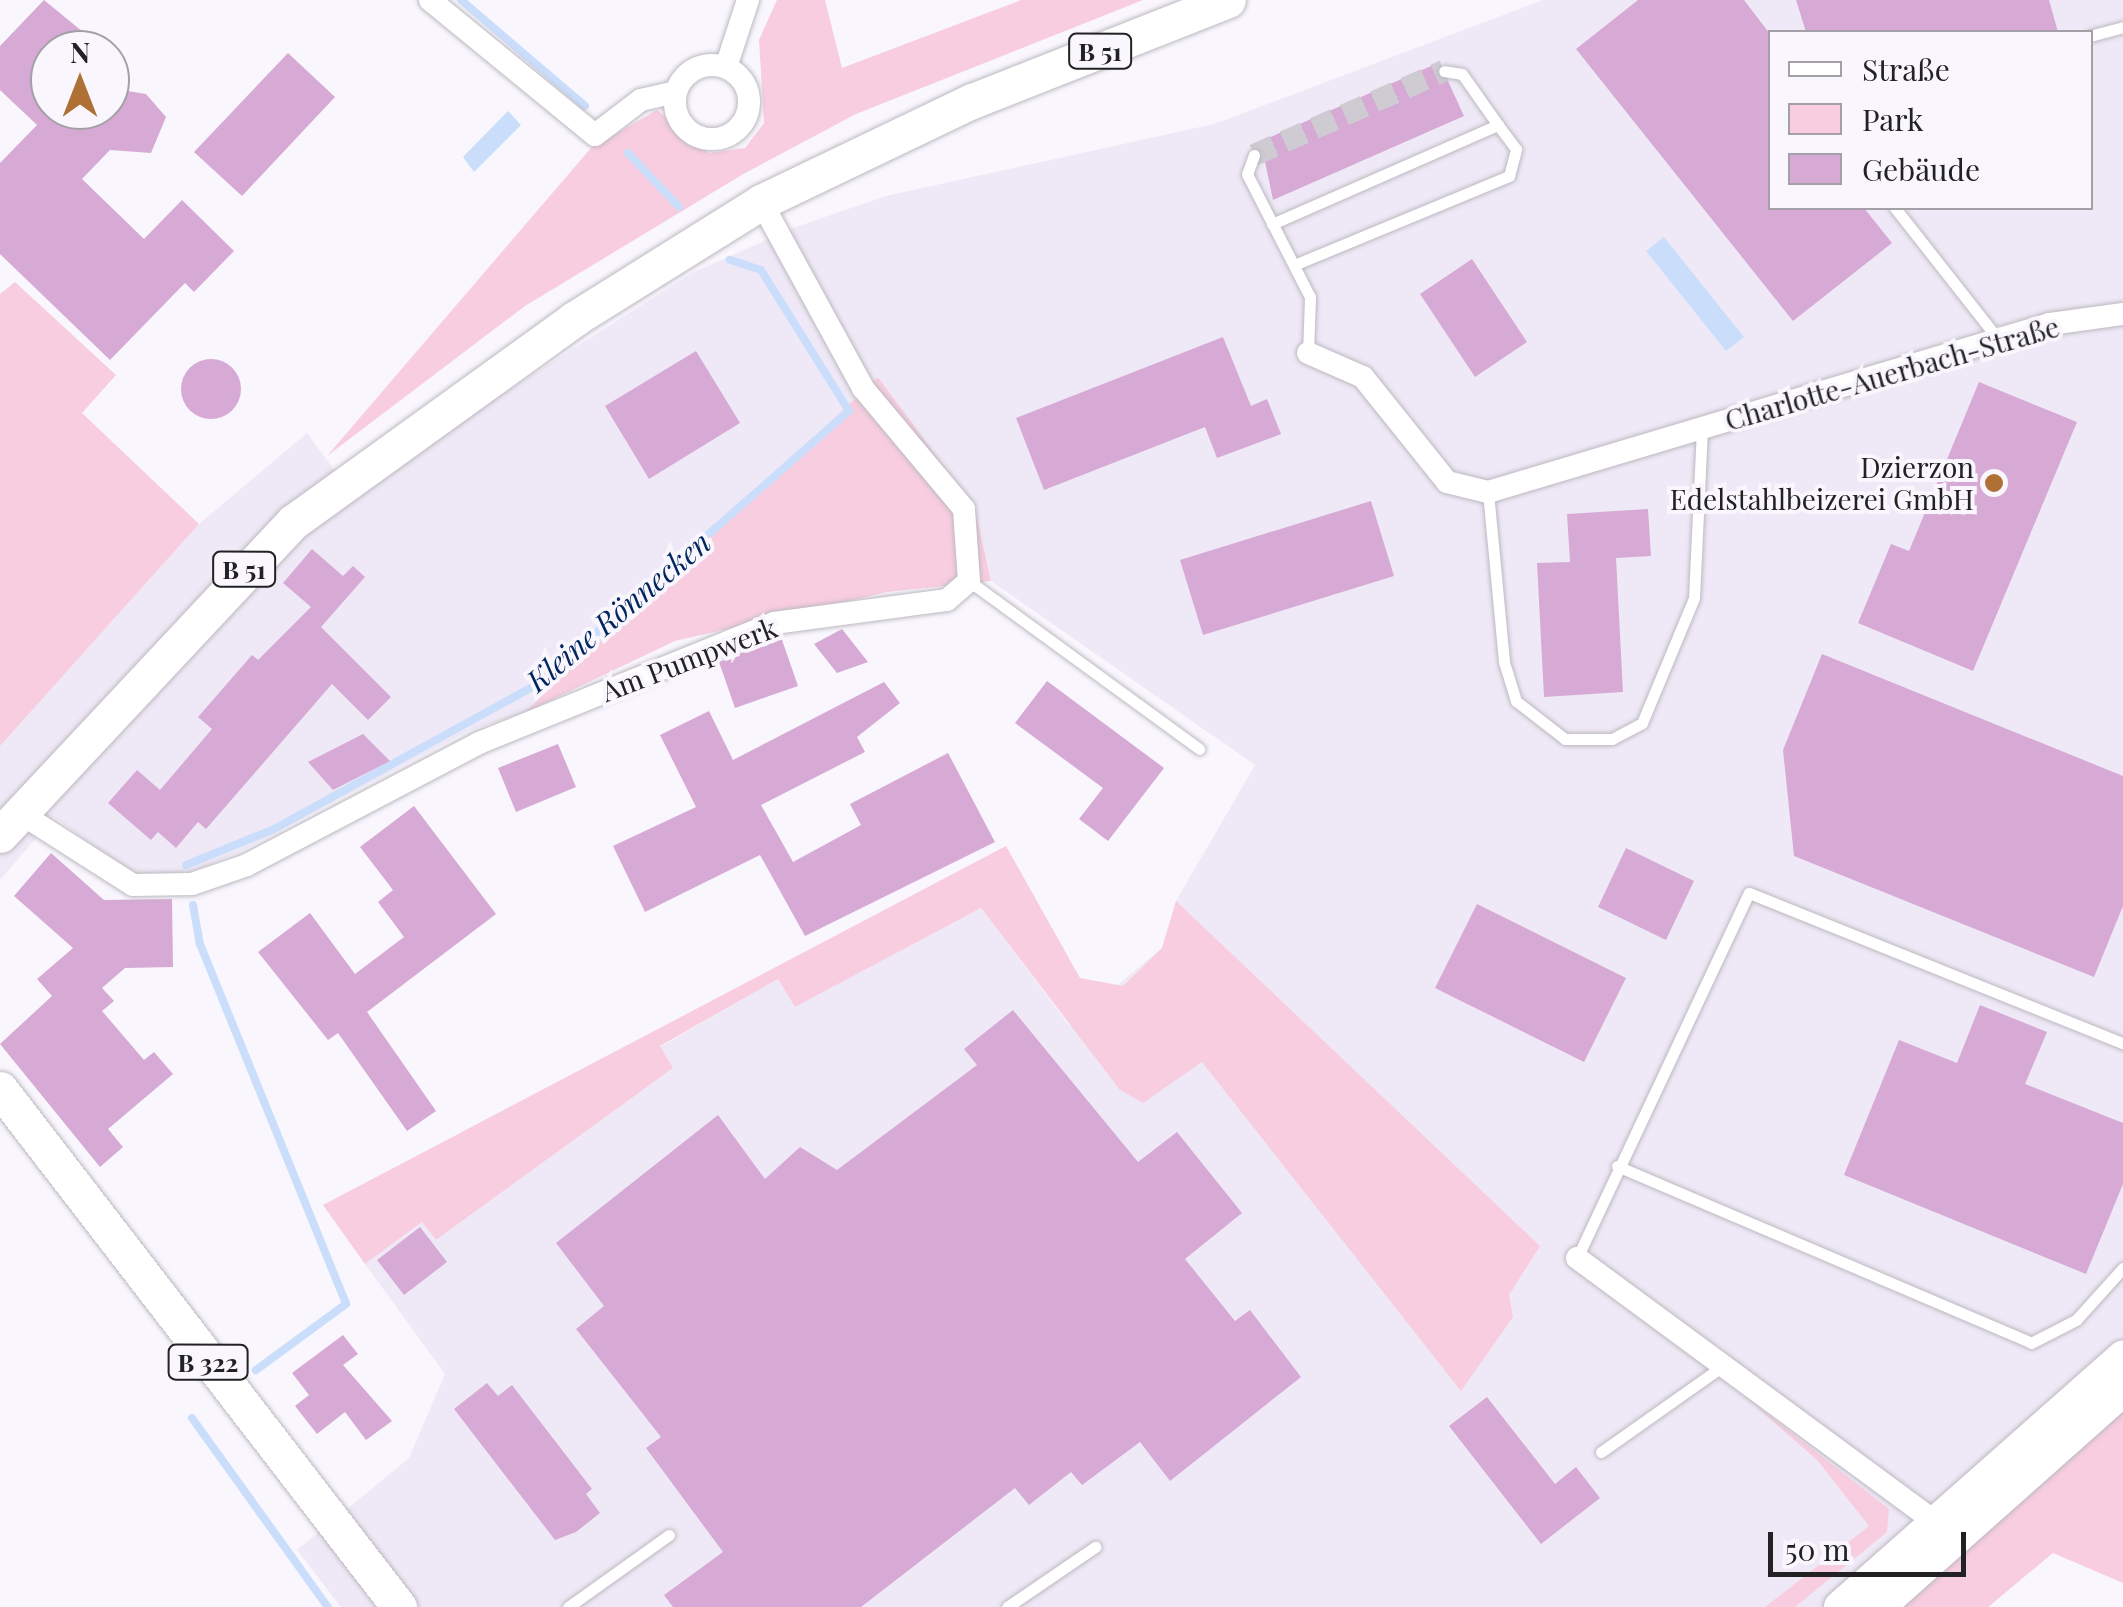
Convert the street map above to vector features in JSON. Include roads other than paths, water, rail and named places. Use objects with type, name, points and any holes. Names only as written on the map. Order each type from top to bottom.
[{"type":"main road","name":"B 51","points":[[10,824],[294,522],[574,319],[761,202],[972,101],[1228,0]]},
{"type":"main road","name":"B 322","points":[[5,1104],[400,1607]]},
{"type":"street","points":[[430,0],[595,135],[641,100],[675,92],[698,66],[726,67],[742,79],[749,106],[728,136],[688,132],[675,92]]},
{"type":"street","points":[[726,67],[748,0]]},
{"type":"street","points":[[761,202],[864,388],[964,509],[969,581]]},
{"type":"street","name":"Charlotte-Auerbach-Straße","points":[[1488,492],[1999,340],[2123,314]]},
{"type":"street","points":[[1308,353],[1364,377],[1447,482],[1488,492]]},
{"type":"street","name":"Am Pumpwerk","points":[[10,824],[133,884],[192,884],[248,865],[479,743],[774,623],[947,600],[969,581]]},
{"type":"street","points":[[1578,1258],[1940,1526]]},
{"type":"street","points":[[1840,1607],[1940,1526],[2123,1357]]},
{"type":"street","points":[[1879,1607],[2123,1390]]},
{"type":"lane","points":[[2093,35],[2123,27]]},
{"type":"lane","points":[[1294,266],[1509,176],[1516,149],[1462,74],[1444,71]]},
{"type":"lane","points":[[1272,224],[1498,125]]},
{"type":"lane","points":[[1254,156],[1246,174],[1310,297],[1308,353]]},
{"type":"lane","points":[[1897,210],[1999,340]]},
{"type":"lane","points":[[1488,492],[1504,662],[1516,701],[1566,739],[1612,739],[1642,723],[1694,598],[1702,428]]},
{"type":"lane","points":[[969,581],[1198,748]]},
{"type":"lane","points":[[1578,1258],[1617,1166],[1749,892],[2123,1043]]},
{"type":"lane","points":[[1617,1166],[2031,1343],[2076,1320],[2123,1268]]},
{"type":"lane","points":[[1601,1452],[1723,1366]]},
{"type":"lane","points":[[568,1607],[668,1534]]},
{"type":"lane","points":[[1007,1607],[1095,1547]]},
{"type":"water","points":[[508,111],[521,125],[474,172],[463,157]]},
{"type":"water","points":[[1664,237],[1744,337],[1726,351],[1646,251]]},
{"type":"waterway","name":"Kleine Rönnecken","points":[[461,0],[585,106]]},
{"type":"waterway","name":"Kleine Rönnecken","points":[[628,153],[679,207]]},
{"type":"waterway","name":"Kleine Rönnecken","points":[[186,865],[274,829],[538,684],[849,411],[761,270],[730,260]]},
{"type":"waterway","name":"Kleine Rönnecken","points":[[193,905],[200,944],[346,1304],[256,1370]]},
{"type":"waterway","name":"Kleine Rönnecken","points":[[192,1418],[328,1607]]},
{"type":"tunnel","points":[[1254,155],[1444,71]]},
{"type":"place","name":"Dzierzon Edelstahlbeizerei GmbH","points":[[1994,483]]}]
